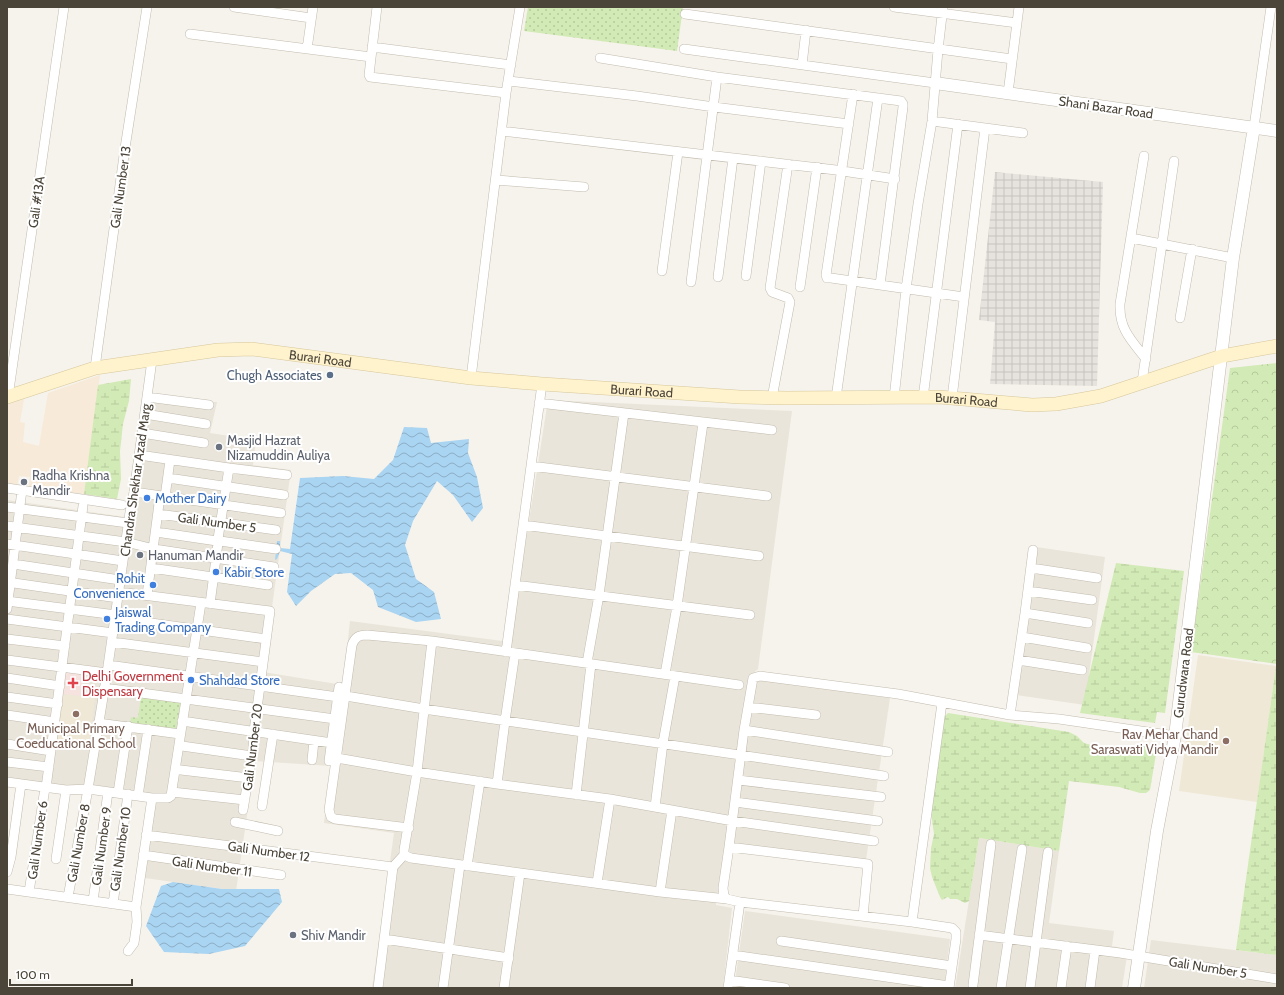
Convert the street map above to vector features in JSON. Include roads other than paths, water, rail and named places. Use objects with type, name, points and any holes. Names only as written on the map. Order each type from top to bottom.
[{"type":"main road","name":"Burari Road","points":[[7,397],[95,368],[218,350],[252,349],[472,378],[695,395],[772,398],[952,398],[1032,405],[1056,404],[1101,396],[1222,356],[1277,346]]},
{"type":"street","name":"Gali #13A","points":[[7,397],[64,7]]},
{"type":"street","name":"Gali Number 13","points":[[95,368],[125,148],[147,7]]},
{"type":"street","points":[[234,7],[311,18]]},
{"type":"street","points":[[307,49],[313,7]]},
{"type":"street","points":[[377,7],[369,75],[371,77],[506,93]]},
{"type":"street","points":[[472,378],[506,93],[520,7]]},
{"type":"street","points":[[894,7],[942,10],[1016,23]]},
{"type":"street","points":[[1008,93],[1019,7]]},
{"type":"street","points":[[1254,127],[1272,7]]},
{"type":"street","points":[[894,398],[906,289],[935,102],[935,83],[942,10]]},
{"type":"street","points":[[685,14],[1012,59]]},
{"type":"street","points":[[802,65],[806,30]]},
{"type":"street","points":[[190,34],[371,57]]},
{"type":"street","points":[[372,47],[511,65]]},
{"type":"street","points":[[684,49],[935,83]]},
{"type":"street","points":[[600,58],[717,77],[896,100],[903,104],[895,179],[880,285]]},
{"type":"street","points":[[691,282],[717,77]]},
{"type":"street","points":[[509,81],[637,96],[848,124]]},
{"type":"street","name":"Shani Bazar Road","points":[[935,83],[1277,131]]},
{"type":"street","points":[[853,94],[826,275],[827,278],[964,297]]},
{"type":"street","points":[[836,398],[878,98]]},
{"type":"street","points":[[932,121],[1024,133]]},
{"type":"street","points":[[923,398],[958,124]]},
{"type":"street","name":"Gurudwara Road","points":[[1134,988],[1157,831],[1175,736],[1233,258],[1254,127]]},
{"type":"street","points":[[952,398],[985,128]]},
{"type":"street","points":[[502,131],[817,167],[895,179]]},
{"type":"street","points":[[662,271],[678,152]]},
{"type":"street","points":[[1144,156],[1120,304],[1120,314],[1123,327],[1146,359]]},
{"type":"street","points":[[718,277],[733,158]]},
{"type":"street","points":[[746,276],[762,161]]},
{"type":"street","points":[[1142,382],[1174,162]]},
{"type":"street","points":[[772,398],[790,302],[788,298],[772,292],[770,288],[788,164]]},
{"type":"street","points":[[800,288],[817,167]]},
{"type":"street","points":[[496,180],[584,187]]},
{"type":"street","points":[[1131,238],[1233,258]]},
{"type":"street","points":[[1180,318],[1192,249]]},
{"type":"street","name":"Chandra Shekhar Azad Marg","points":[[88,789],[108,669],[152,360]]},
{"type":"street","points":[[497,784],[505,721],[515,585],[542,384]]},
{"type":"street","points":[[147,397],[210,405]]},
{"type":"street","points":[[539,404],[772,430]]},
{"type":"street","points":[[576,795],[589,664],[624,413]]},
{"type":"street","points":[[145,414],[206,424]]},
{"type":"street","points":[[655,807],[677,606],[703,422]]},
{"type":"street","points":[[142,433],[204,443]]},
{"type":"street","points":[[139,455],[286,475]]},
{"type":"street","points":[[147,595],[158,514],[168,478],[170,460]]},
{"type":"street","points":[[531,466],[768,496]]},
{"type":"street","points":[[9,582],[72,592],[147,595],[210,604],[220,522],[229,468]]},
{"type":"street","points":[[168,478],[284,495]]},
{"type":"street","points":[[7,488],[122,505]]},
{"type":"street","points":[[22,490],[19,509],[12,527],[11,545],[13,564],[9,582],[7,603],[70,609],[196,629],[266,638]]},
{"type":"street","points":[[134,492],[281,513]]},
{"type":"street","name":"Gali Number 6","points":[[29,892],[58,704],[83,506]]},
{"type":"street","points":[[7,507],[128,523]]},
{"type":"street","name":"Gali Number 5","points":[[158,514],[276,530]]},
{"type":"street","points":[[523,525],[760,556]]},
{"type":"street","points":[[12,527],[126,542],[154,549],[274,567]]},
{"type":"street","points":[[156,532],[276,549]]},
{"type":"street","points":[[11,545],[123,561]]},
{"type":"street","points":[[1010,714],[1033,550]]},
{"type":"street","points":[[13,564],[120,580]]},
{"type":"street","points":[[151,568],[268,585]]},
{"type":"street","points":[[1031,568],[1097,578]]},
{"type":"street","points":[[515,585],[750,616]]},
{"type":"street","points":[[1028,591],[1092,600]]},
{"type":"street","points":[[7,782],[66,790],[88,789],[152,798],[168,798],[172,796],[200,603]]},
{"type":"street","name":"Gali Number 20","points":[[210,604],[270,611],[252,756],[243,810]]},
{"type":"street","points":[[1025,613],[1088,623]]},
{"type":"street","points":[[7,619],[67,627],[193,653],[263,662]]},
{"type":"street","points":[[409,828],[335,819],[331,817],[329,810],[333,759],[342,697],[352,645],[356,638],[360,635],[432,641],[739,685]]},
{"type":"street","points":[[1022,637],[1087,648]]},
{"type":"street","points":[[7,639],[65,646]]},
{"type":"street","points":[[378,988],[392,868],[404,855],[409,828],[432,641]]},
{"type":"street","points":[[7,660],[63,667],[108,669],[189,677],[260,686],[741,754],[884,776]]},
{"type":"street","points":[[1018,660],[1082,670]]},
{"type":"street","points":[[727,899],[724,896],[723,888],[730,847],[744,730],[753,678],[760,676],[898,694],[1010,714],[1059,719],[1175,736]]},
{"type":"street","points":[[7,678],[60,686]]},
{"type":"street","points":[[333,759],[332,743],[335,719],[342,697],[339,687]]},
{"type":"street","points":[[104,688],[335,719]]},
{"type":"street","points":[[7,697],[58,704]]},
{"type":"street","points":[[912,922],[942,703]]},
{"type":"street","points":[[748,707],[816,715]]},
{"type":"street","points":[[7,715],[55,722]]},
{"type":"street","points":[[182,721],[332,743]]},
{"type":"street","points":[[98,723],[180,734]]},
{"type":"street","points":[[118,793],[128,726]]},
{"type":"street","points":[[138,796],[148,729]]},
{"type":"street","points":[[744,730],[888,752]]},
{"type":"street","points":[[262,806],[273,734]]},
{"type":"street","points":[[312,760],[314,740]]},
{"type":"street","points":[[7,744],[51,750]]},
{"type":"street","points":[[182,746],[252,756]]},
{"type":"street","points":[[333,759],[497,784],[610,799],[733,821],[874,842]]},
{"type":"street","points":[[7,762],[49,767]]},
{"type":"street","points":[[181,770],[249,778]]},
{"type":"street","points":[[738,780],[881,797]]},
{"type":"street","points":[[443,988],[480,781]]},
{"type":"street","points":[[7,872],[11,857],[21,784]]},
{"type":"street","name":"Gali Number 8","points":[[68,898],[88,789]]},
{"type":"street","points":[[56,859],[66,790]]},
{"type":"street","name":"Gali Number 9","points":[[93,901],[108,792]]},
{"type":"street","points":[[172,792],[245,800]]},
{"type":"street","name":"Gali Number 10","points":[[113,904],[128,794]]},
{"type":"street","points":[[128,951],[134,943],[137,922],[136,907],[152,798]]},
{"type":"street","points":[[597,883],[610,799]]},
{"type":"street","points":[[735,802],[878,821]]},
{"type":"street","points":[[660,892],[672,810]]},
{"type":"street","points":[[235,822],[278,831]]},
{"type":"street","name":"Gali Number 12","points":[[146,835],[392,868]]},
{"type":"street","points":[[972,985],[980,935],[991,844]]},
{"type":"street","points":[[730,847],[868,864],[863,916]]},
{"type":"street","points":[[1001,988],[1022,849]]},
{"type":"street","points":[[1030,988],[1048,852]]},
{"type":"street","name":"Gali Number 11","points":[[143,855],[281,875]]},
{"type":"street","points":[[404,855],[411,858],[660,892],[912,922],[952,928],[956,932],[949,987],[733,955]]},
{"type":"street","points":[[504,988],[520,873]]},
{"type":"street","points":[[7,889],[136,907]]},
{"type":"street","points":[[740,902],[729,984],[785,988]]},
{"type":"street","name":"Gali Number 5","points":[[980,935],[1139,956],[1277,979]]},
{"type":"street","points":[[384,939],[509,958]]},
{"type":"street","points":[[781,941],[952,966]]},
{"type":"street","points":[[1061,988],[1067,946]]},
{"type":"street","points":[[1090,988],[1095,950]]},
{"type":"water","points":[[404,427],[427,428],[431,443],[469,439],[468,453],[477,477],[483,508],[472,522],[453,495],[437,481],[413,521],[405,545],[416,579],[434,592],[441,619],[416,622],[378,607],[373,590],[351,573],[335,574],[311,591],[296,606],[287,592],[292,554],[280,551],[277,559],[275,560],[277,541],[280,541],[280,548],[290,549],[300,478],[343,476],[374,479],[393,460]]},
{"type":"water","points":[[173,882],[222,889],[279,889],[282,902],[245,946],[209,954],[164,952],[146,926],[161,886]]},
{"type":"place","name":"Chugh Associates","points":[[330,375]]},
{"type":"place","name":"Masjid Hazrat Nizamuddin Auliya","points":[[219,447]]},
{"type":"place","name":"Radha Krishna Mandir","points":[[24,482]]},
{"type":"place","name":"Mother Dairy","points":[[147,498]]},
{"type":"place","name":"Hanuman Mandir","points":[[140,555]]},
{"type":"place","name":"Kabir Store","points":[[216,572]]},
{"type":"place","name":"Rohit Convenience","points":[[153,585]]},
{"type":"place","name":"Jaiswal Trading Company","points":[[107,619]]},
{"type":"place","name":"Shahdad Store","points":[[191,680]]},
{"type":"place","name":"Delhi Government Dispensary","points":[[73,683]]},
{"type":"place","name":"Municipal Primary Coeducational School","points":[[76,714]]},
{"type":"place","name":"Rav Mehar Chand Saraswati Vidya Mandir","points":[[1226,741]]},
{"type":"place","name":"Shiv Mandir","points":[[293,935]]}]
